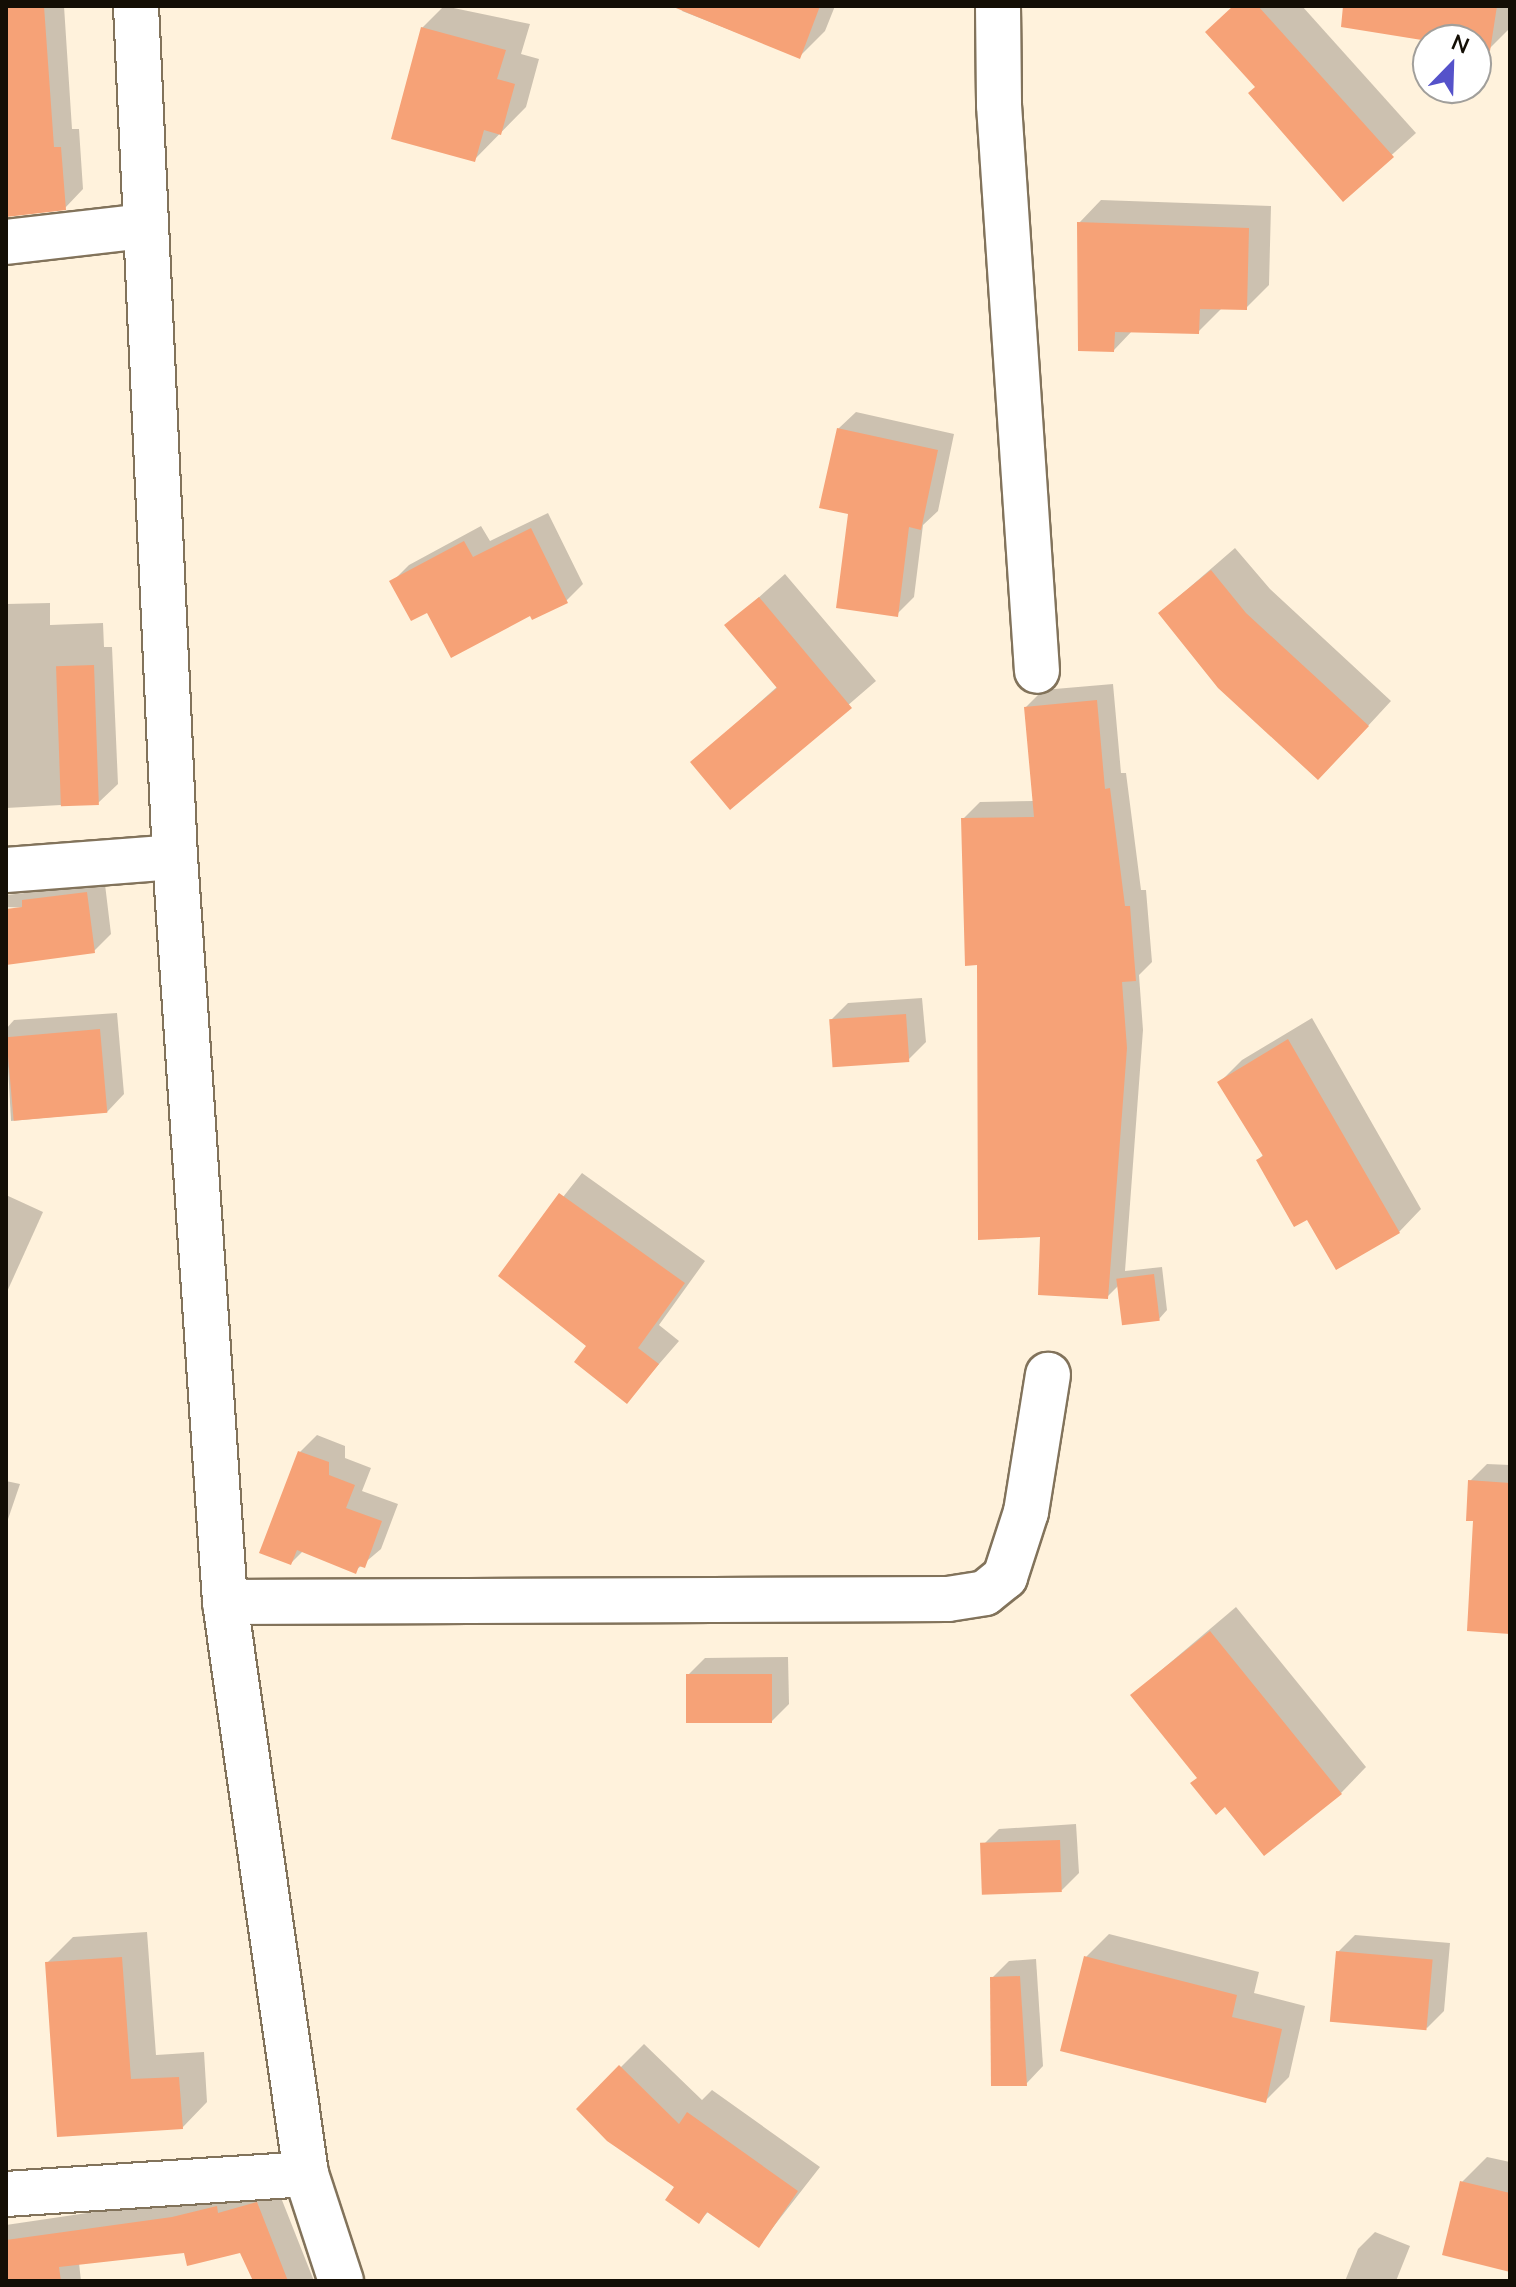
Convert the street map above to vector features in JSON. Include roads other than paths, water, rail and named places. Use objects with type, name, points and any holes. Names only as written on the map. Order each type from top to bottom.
[{"type":"street","points":[[136,6],[175,857],[225,1602],[306,2174],[341,2281]]},
{"type":"street","points":[[998,6],[999,105],[1037,671]]},
{"type":"street","points":[[6,242],[144,226]]},
{"type":"street","points":[[6,870],[175,857]]},
{"type":"street","points":[[225,1602],[932,1599],[985,1593],[1005,1577],[1026,1512],[1048,1375]]},
{"type":"street","points":[[6,2194],[306,2174]]}]
